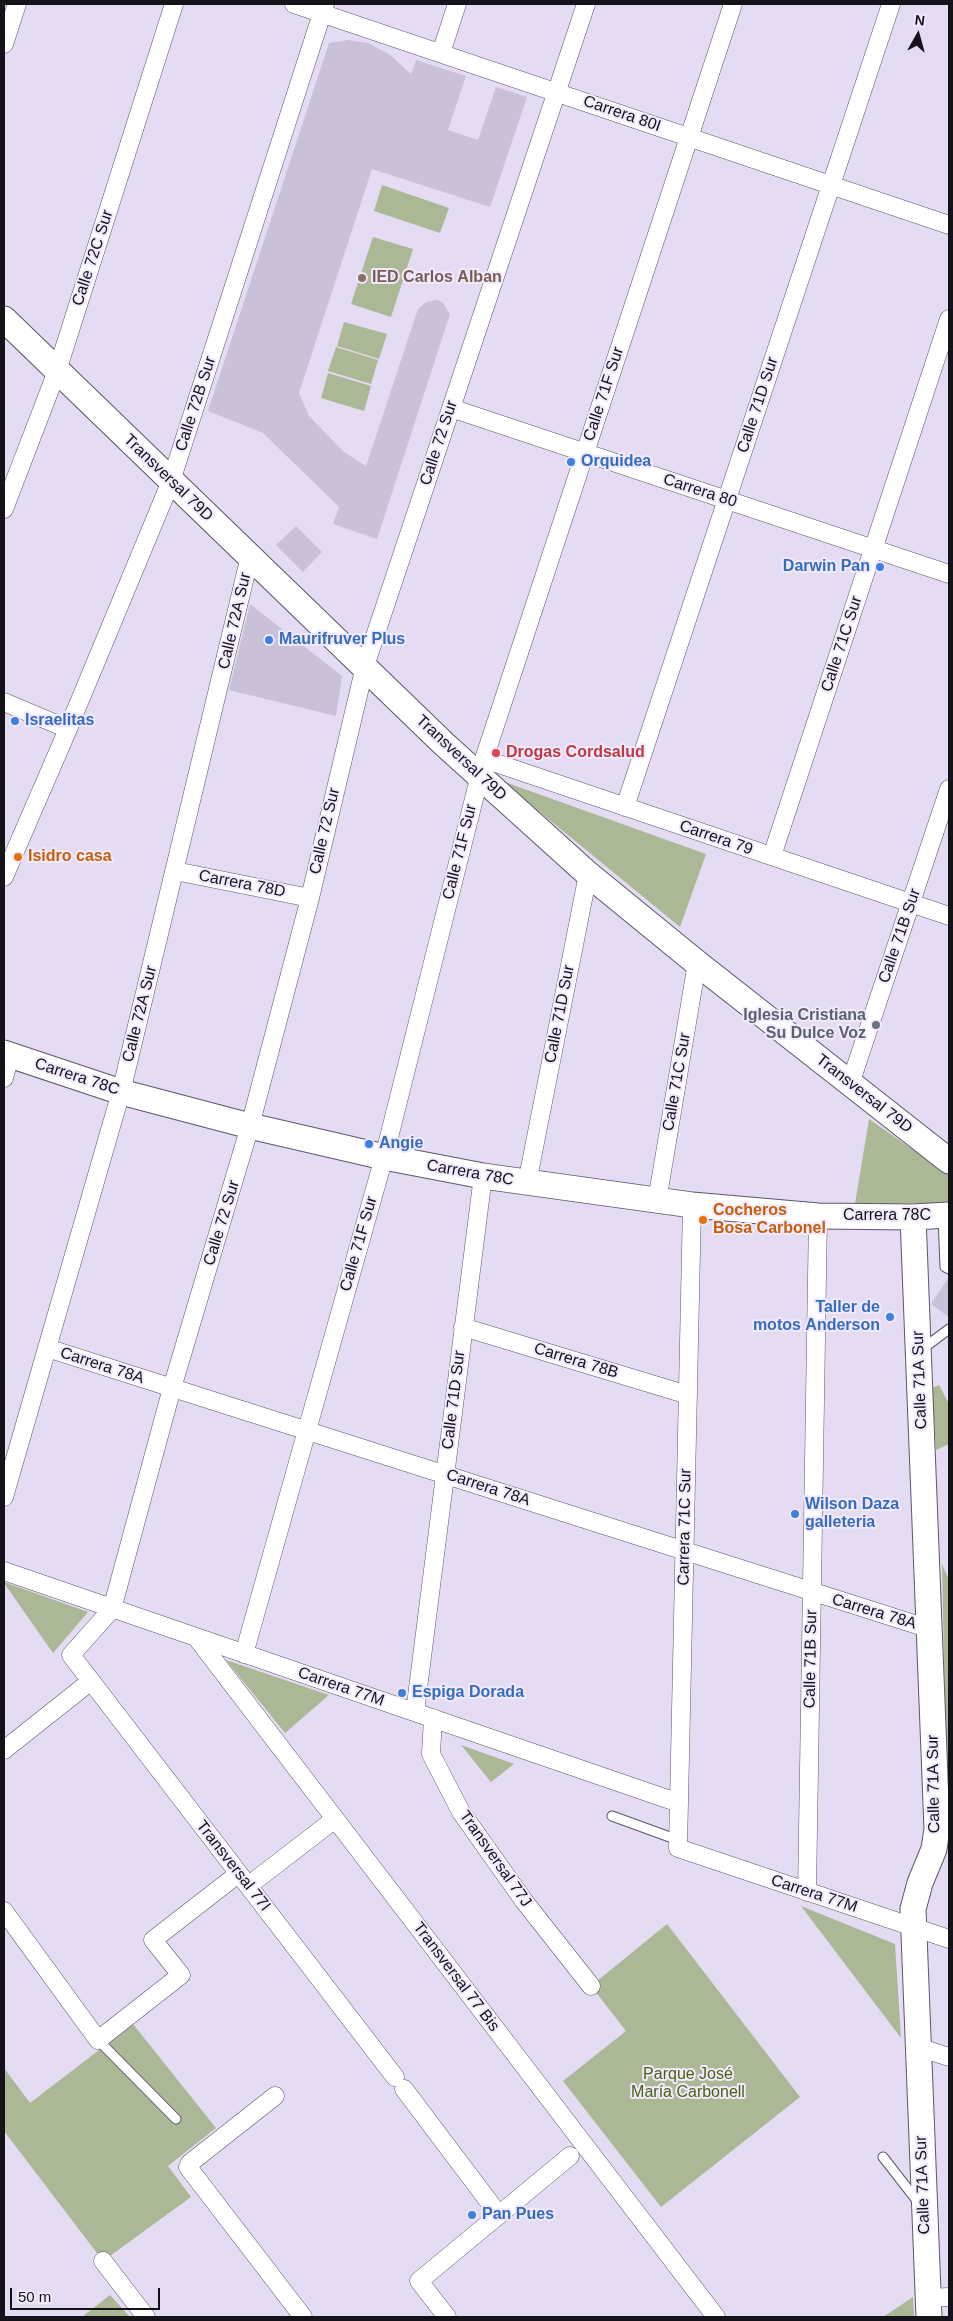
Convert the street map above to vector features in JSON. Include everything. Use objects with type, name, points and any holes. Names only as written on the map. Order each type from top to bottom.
[{"type":"street","points":[[4,44],[17,4]]},
{"type":"street","name":"Calle 72C Sur","points":[[4,509],[56,371],[174,4]]},
{"type":"street","name":"Carrera 80I","points":[[294,4],[323,8],[440,53],[949,225]]},
{"type":"street","points":[[440,53],[457,4]]},
{"type":"street","name":"Calle 72 Sur","points":[[71,1655],[112,1609],[172,1388],[250,1126],[310,898],[365,666],[586,4]]},
{"type":"street","name":"Calle 71F Sur","points":[[244,1654],[384,1157],[482,768],[733,4]]},
{"type":"street","name":"Calle 71D Sur","points":[[625,807],[891,4]]},
{"type":"street","name":"Calle 72B Sur","points":[[4,878],[68,730],[171,481],[323,8]]},
{"type":"street","name":"Calle 71C Sur","points":[[772,856],[949,318]]},
{"type":"street","name":"Transversal 79D","points":[[4,319],[444,744],[482,768],[588,874],[697,963],[949,1161]]},
{"type":"street","name":"Carrera 80","points":[[451,408],[949,574]]},
{"type":"street","name":"Calle 72A Sur","points":[[4,1496],[121,1092],[250,556]]},
{"type":"street","points":[[4,702],[68,730]]},
{"type":"street","name":"Carrera 79","points":[[482,768],[625,807],[949,916]]},
{"type":"street","name":"Calle 71B Sur","points":[[850,1084],[949,789]]},
{"type":"street","name":"Carrera 78D","points":[[175,871],[310,898]]},
{"type":"street","name":"Calle 71D Sur","points":[[527,1183],[588,874]]},
{"type":"street","name":"Calle 71C Sur","points":[[657,1201],[697,963]]},
{"type":"street","name":"Carrera 78C","points":[[6,1062],[250,1126],[384,1157],[482,1176],[657,1201],[818,1216],[913,1218],[946,1216]]},
{"type":"street","name":"Calle 71D Sur","points":[[415,1712],[482,1176]]},
{"type":"street","name":"Carrera 71C Sur","points":[[678,1844],[692,1205]]},
{"type":"street","name":"Calle 71B Sur","points":[[808,1892],[818,1216]]},
{"type":"street","name":"Calle 71A Sur","points":[[913,1218],[930,1629],[941,1711],[942,1792],[937,1829],[934,1848],[920,1882],[913,1910],[924,2210],[935,2304]]},
{"type":"street","name":"Carrera 78B","points":[[463,1327],[688,1395]]},
{"type":"street","name":"Carrera 78A","points":[[47,1348],[930,1629]]},
{"type":"street","name":"Carrera 77M","points":[[4,1571],[679,1803]]},
{"type":"street","name":"Transversal 77 Bis","points":[[196,1637],[716,2317]]},
{"type":"street","name":"Transversal 77I","points":[[71,1655],[499,2215]]},
{"type":"street","points":[[4,1750],[91,1681]]},
{"type":"street","name":"Transversal 77J","points":[[433,1718],[431,1754],[461,1812],[524,1901],[591,1986]]},
{"type":"street","points":[[4,1911],[98,2040],[181,1975],[152,1940],[335,1820]]},
{"type":"street","name":"Carrera 77M","points":[[678,1844],[808,1892],[949,1939]]},
{"type":"street","points":[[918,2046],[949,2057]]},
{"type":"street","points":[[275,2096],[190,2163],[188,2167],[303,2317]]},
{"type":"street","points":[[448,2317],[419,2281],[570,2156]]},
{"type":"street","points":[[103,2260],[146,2317]]},
{"type":"lane","points":[[946,1216],[945,1267],[949,1269]]},
{"type":"lane","points":[[918,1351],[949,1329]]},
{"type":"lane","points":[[612,1816],[678,1844]]},
{"type":"lane","points":[[98,2040],[176,2119]]},
{"type":"lane","points":[[883,2157],[924,2210]]},
{"type":"green space","points":[[382,185],[449,208],[440,233],[374,211]]},
{"type":"green space","points":[[373,237],[413,249],[391,317],[351,304]]},
{"type":"green space","points":[[344,322],[387,334],[379,359],[337,346]]},
{"type":"green space","points":[[336,347],[378,360],[371,384],[328,371]]},
{"type":"green space","points":[[328,373],[371,386],[364,411],[321,398]]},
{"type":"green space","points":[[502,781],[706,854],[680,927]]},
{"type":"green space","points":[[869,1119],[949,1175],[949,1203],[855,1204]]},
{"type":"green space","points":[[939,1385],[949,1404],[949,1444],[936,1450],[932,1388]]},
{"type":"green space","points":[[942,1564],[949,1580],[949,1759],[946,1758]]},
{"type":"green space","points":[[4,1582],[88,1612],[53,1653]]},
{"type":"green space","points":[[226,1660],[329,1695],[285,1733]]},
{"type":"green space","points":[[461,1745],[514,1764],[491,1782]]},
{"type":"green space","points":[[801,1906],[895,1944],[901,2038]]},
{"type":"green space","name":"Parque José María Carbonell","points":[[667,1924],[800,2097],[661,2207],[563,2081],[626,2031],[591,1986]]},
{"type":"green space","points":[[133,2024],[216,2128],[168,2166],[191,2197],[103,2261],[4,2131],[4,2068],[30,2103]]},
{"type":"green space","points":[[110,2295],[130,2317],[82,2317]]},
{"type":"green space","points":[[913,2297],[914,2317],[883,2317]]},
{"type":"building","points":[[348,40],[368,43],[389,54],[411,74],[416,60],[466,76],[448,130],[478,140],[496,87],[527,97],[490,207],[372,169],[299,393],[309,416],[344,452],[366,466],[418,309],[426,302],[438,300],[443,303],[450,314],[377,539],[333,524],[339,507],[263,433],[208,411],[329,43]]},
{"type":"building","points":[[296,526],[322,552],[303,572],[276,545]]},
{"type":"building","name":"Maurifruver Plus","points":[[250,604],[342,676],[336,716],[229,690]]},
{"type":"building","points":[[949,1277],[949,1317],[931,1304]]},
{"type":"place","name":"IED Carlos Alban","points":[[362,278]]},
{"type":"place","name":"Orquidea","points":[[571,462]]},
{"type":"place","name":"Darwin Pan","points":[[880,567]]},
{"type":"place","name":"Maurifruver Plus","points":[[269,640]]},
{"type":"place","name":"Israelitas","points":[[15,721]]},
{"type":"place","name":"Drogas Cordsalud","points":[[496,753]]},
{"type":"place","name":"Isidro casa","points":[[18,857]]},
{"type":"place","name":"Iglesia Cristiana Su Dulce Voz","points":[[876,1025]]},
{"type":"place","name":"Angie","points":[[369,1144]]},
{"type":"place","name":"Cocheros Bosa Carbonel","points":[[703,1220]]},
{"type":"place","name":"Taller de motos Anderson","points":[[890,1317]]},
{"type":"place","name":"Wilson Daza galleteria","points":[[795,1514]]},
{"type":"place","name":"Espiga Dorada","points":[[402,1693]]},
{"type":"place","name":"Pan Pues","points":[[472,2215]]}]
